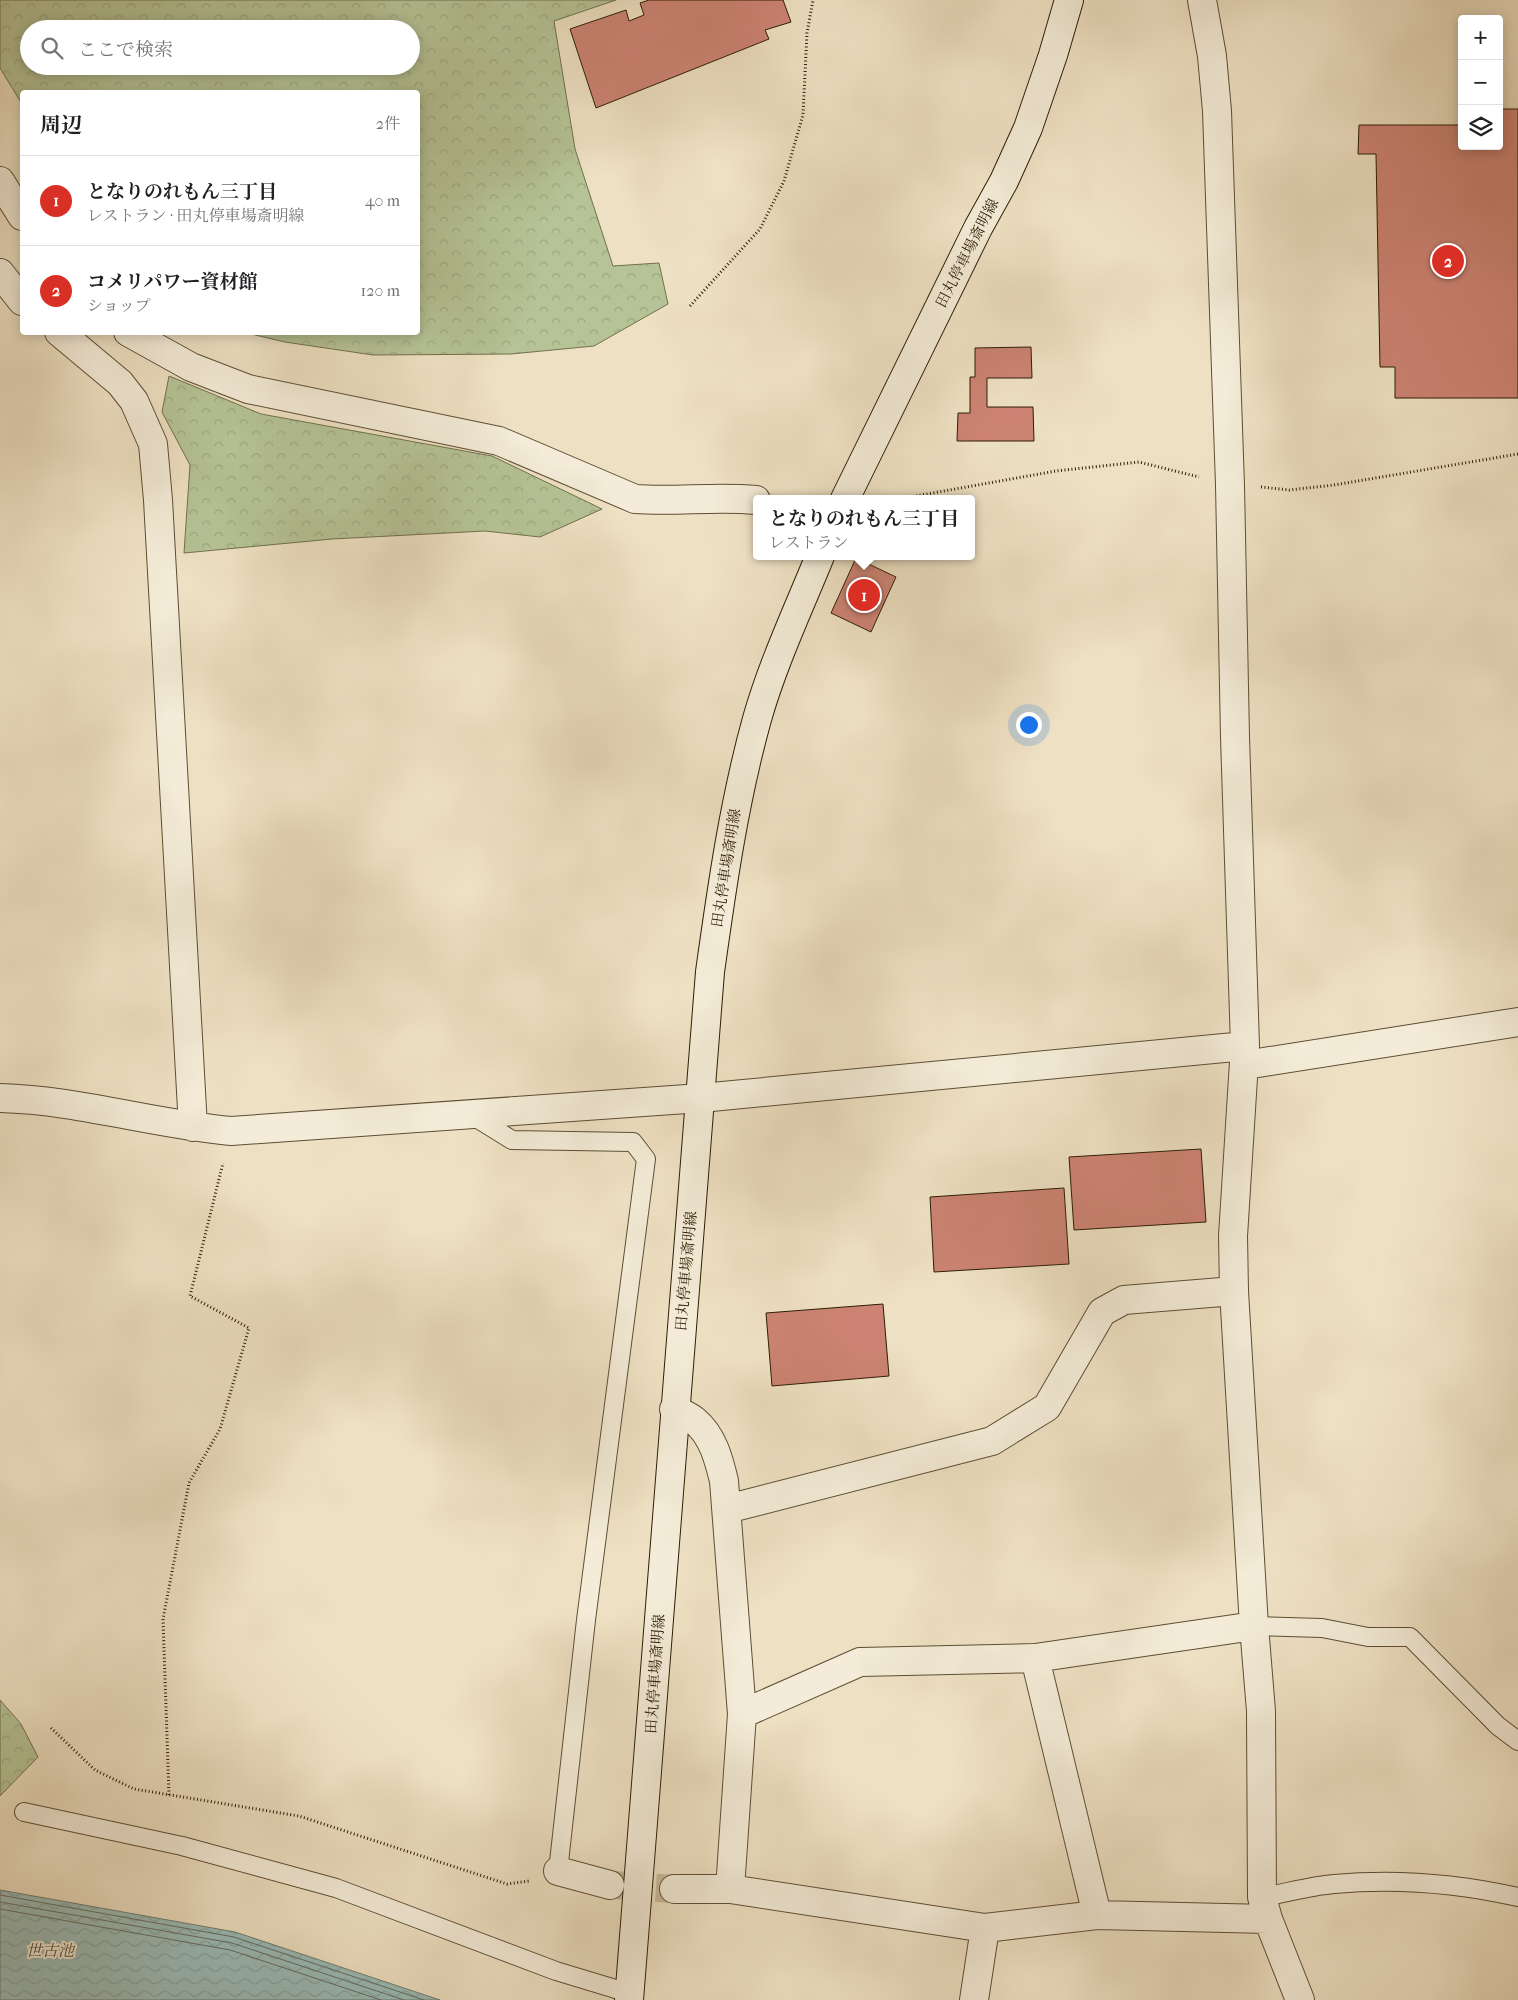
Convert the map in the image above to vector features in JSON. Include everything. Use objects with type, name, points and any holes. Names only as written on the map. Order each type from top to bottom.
[{"type":"street","name":"田丸停車場斎明線","points":[[847,495],[978,228],[1004,181],[1028,128],[1053,55],[1069,0]]},
{"type":"street","points":[[1202,0],[1212,56],[1217,111],[1230,485],[1235,746],[1245,1056],[1233,1236],[1234,1291],[1254,1626],[1262,1711],[1265,1908],[1300,2000]]},
{"type":"street","points":[[0,181],[20,213]]},
{"type":"street","points":[[0,273],[20,298]]},
{"type":"street","points":[[63,335],[120,382],[134,400],[153,444],[158,500],[193,1127]]},
{"type":"street","points":[[133,335],[191,368],[248,390],[499,441],[634,499],[657,501],[735,498],[753,500]]},
{"type":"street","name":"田丸停車場斎明線","points":[[629,1997],[674,1409],[713,953],[725,860],[743,774],[758,717],[775,666],[818,560]]},
{"type":"street","points":[[0,1098],[84,1106],[193,1127],[232,1131],[701,1098],[1245,1056],[1518,1022]]},
{"type":"street","points":[[727,1509],[992,1441],[1047,1407],[1102,1312],[1124,1300],[1234,1291]]},
{"type":"street","points":[[674,1409],[696,1422],[718,1456],[724,1481],[742,1714],[730,1889]]},
{"type":"street","points":[[742,1714],[860,1662],[1035,1658],[1254,1626]]},
{"type":"street","points":[[1035,1658],[1097,1915]]},
{"type":"street","points":[[558,1871],[610,1885]]},
{"type":"street","points":[[674,1889],[730,1889],[985,1928],[1097,1915],[1265,1908]]},
{"type":"street","points":[[974,2000],[985,1928]]},
{"type":"lane","points":[[470,1114],[512,1140],[633,1142],[646,1159],[586,1620],[558,1871]]},
{"type":"lane","points":[[1254,1626],[1322,1628],[1368,1637],[1410,1637],[1498,1726],[1518,1741]]},
{"type":"lane","points":[[24,1812],[182,1846],[336,1888],[629,1997]]},
{"type":"lane","points":[[1265,1908],[1334,1884],[1413,1881],[1474,1887],[1518,1897]]},
{"type":"path","points":[[690,306],[760,229],[784,180],[803,115],[807,32],[813,0]]},
{"type":"path","points":[[169,1795],[163,1619],[189,1483],[220,1429],[249,1328],[190,1296],[232,1131]]},
{"type":"path","points":[[51,1728],[95,1770],[134,1789],[299,1816],[507,1884],[539,1879],[558,1871]]},
{"type":"green space","points":[[0,0],[616,0],[554,21],[575,149],[613,266],[659,263],[668,304],[594,346],[511,354],[373,355],[285,342],[255,335],[420,335],[420,90],[20,90],[20,101],[0,68]]},
{"type":"green space","points":[[169,376],[261,414],[492,456],[602,509],[540,537],[485,531],[332,539],[184,553],[190,465],[162,412]]},
{"type":"green space","points":[[0,1700],[21,1724],[38,1757],[0,1796]]},
{"type":"water","name":"世古池","points":[[0,1890],[235,1932],[440,2000],[0,2000]]},
{"type":"building","points":[[649,0],[783,0],[791,22],[765,30],[769,39],[596,108],[570,29],[626,10],[629,21],[644,15],[640,3]]},
{"type":"building","points":[[1503,109],[1518,109],[1518,398],[1395,398],[1395,367],[1380,367],[1376,154],[1358,154],[1359,125],[1458,125],[1458,150],[1503,150]]},
{"type":"building","points":[[1031,347],[1032,378],[987,378],[987,407],[1033,407],[1034,441],[957,441],[958,413],[970,413],[970,377],[975,377],[975,348]]},
{"type":"building","points":[[855,560],[860,560],[896,577],[871,632],[831,613]]},
{"type":"building","points":[[1201,1149],[1206,1222],[1074,1230],[1069,1157]]},
{"type":"building","points":[[1064,1188],[1069,1264],[934,1272],[930,1197]]},
{"type":"building","points":[[883,1304],[889,1376],[772,1386],[766,1313]]},
{"type":"tunnel","points":[[614,1885],[674,1889]]},
{"type":"place","name":"コメリパワー資材館","points":[[1448,261]]},
{"type":"place","name":"となりのれもん三丁目","points":[[864,595]]}]
